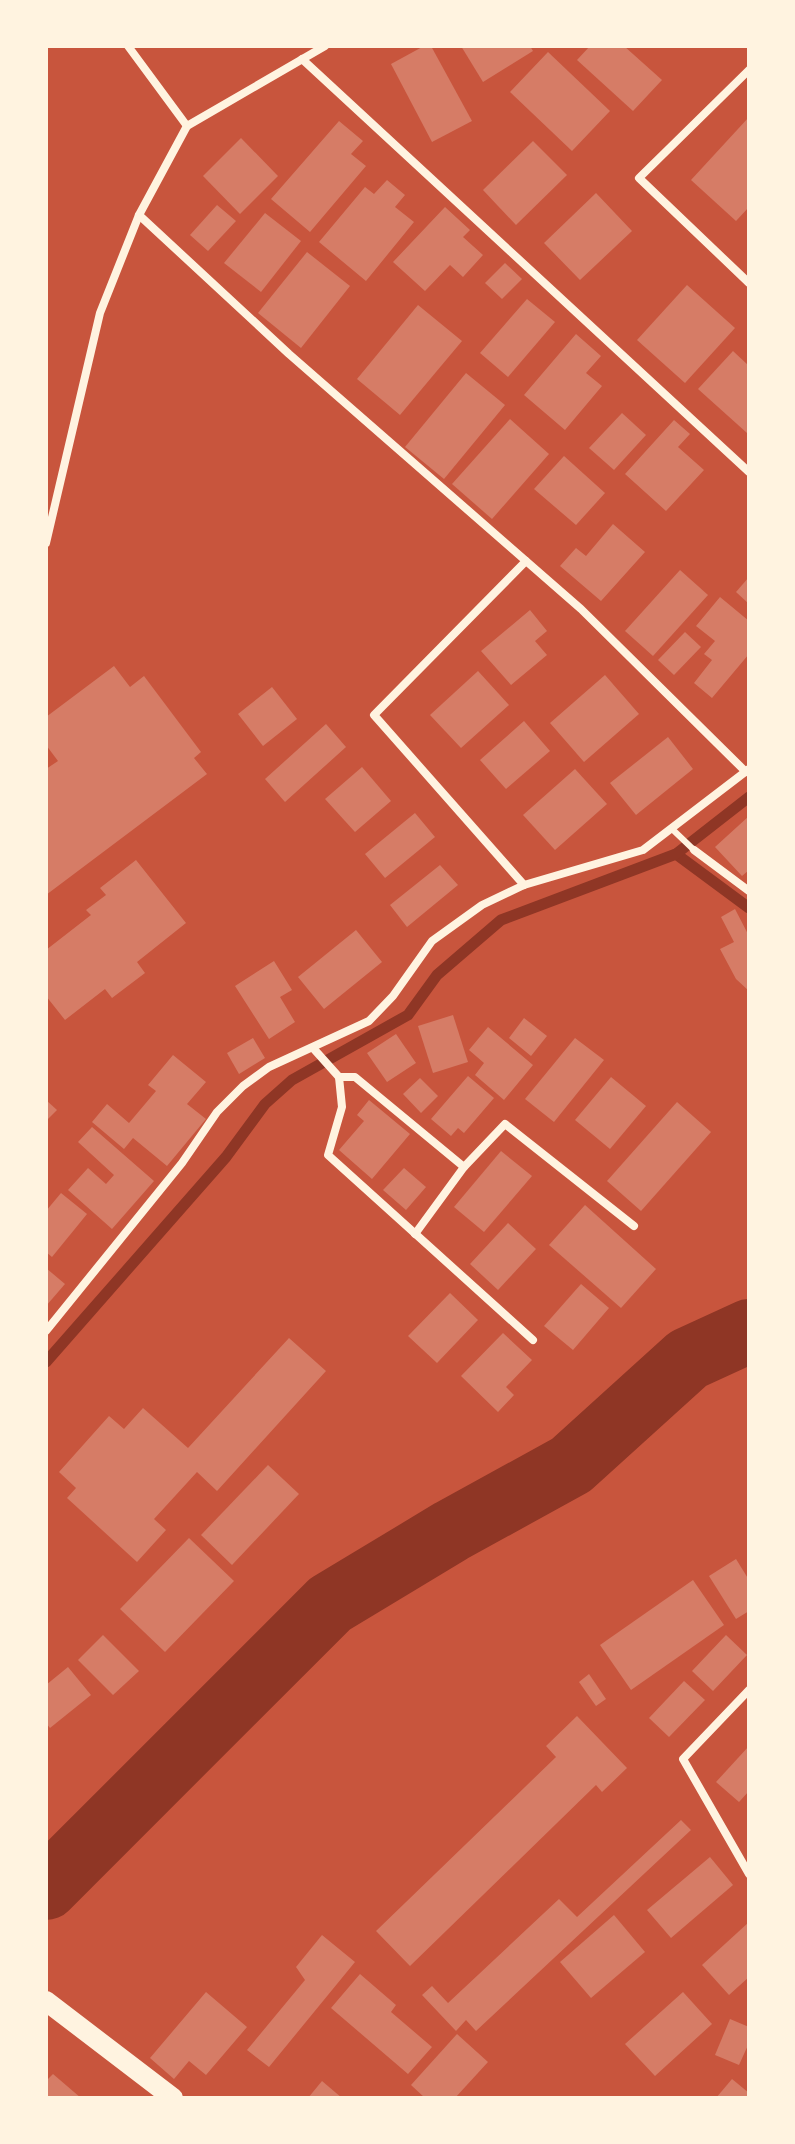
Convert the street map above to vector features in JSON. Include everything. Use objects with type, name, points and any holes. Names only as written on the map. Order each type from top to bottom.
[{"type":"main road","points":[[46,2001],[173,2098]]},
{"type":"street","points":[[128,46],[187,126]]},
{"type":"street","points":[[46,543],[100,313],[139,215],[187,126],[325,46]]},
{"type":"street","points":[[302,59],[749,472]]},
{"type":"street","points":[[749,70],[639,178],[749,283]]},
{"type":"street","points":[[46,1331],[182,1163],[225,1103],[269,1067],[369,1021],[393,996],[432,941],[482,905],[524,885],[643,850],[748,770],[581,609],[244,314],[139,215]]},
{"type":"street","points":[[524,885],[374,715],[526,561]]},
{"type":"street","points":[[694,850],[749,891]]},
{"type":"street","points":[[313,1048],[339,1077],[342,1107],[328,1155],[533,1340]]},
{"type":"street","points":[[339,1077],[355,1077],[464,1167]]},
{"type":"street","points":[[415,1234],[464,1167],[505,1124],[634,1226]]},
{"type":"street","points":[[749,1690],[683,1759],[749,1874]]},
{"type":"lane","points":[[672,830],[694,850]]},
{"type":"building","points":[[424,46],[431,46],[472,121],[432,142],[391,64]]},
{"type":"building","points":[[461,46],[530,46],[533,51],[483,82]]},
{"type":"building","points":[[590,46],[624,46],[662,80],[633,111],[577,60]]},
{"type":"building","points":[[548,52],[610,111],[572,151],[510,92]]},
{"type":"building","points":[[749,117],[749,207],[736,221],[691,180]]},
{"type":"building","points":[[339,121],[363,141],[351,154],[366,166],[310,232],[271,199]]},
{"type":"building","points":[[241,138],[278,176],[240,214],[203,176]]},
{"type":"building","points":[[533,141],[567,175],[516,225],[483,190]]},
{"type":"building","points":[[387,180],[405,195],[395,207],[414,222],[366,281],[319,242],[365,187],[374,194]]},
{"type":"building","points":[[596,193],[632,231],[580,280],[544,243]]},
{"type":"building","points":[[217,205],[236,221],[208,251],[190,235]]},
{"type":"building","points":[[445,207],[470,230],[463,237],[483,255],[463,277],[450,265],[425,291],[393,262]]},
{"type":"building","points":[[265,213],[301,241],[261,292],[224,263]]},
{"type":"building","points":[[307,252],[350,286],[301,348],[258,313]]},
{"type":"building","points":[[505,263],[522,279],[502,299],[485,283]]},
{"type":"building","points":[[687,285],[735,328],[685,383],[637,340]]},
{"type":"building","points":[[527,299],[555,322],[508,377],[480,353]]},
{"type":"building","points":[[418,305],[462,341],[400,415],[357,379]]},
{"type":"building","points":[[576,334],[601,356],[586,373],[602,386],[565,430],[524,395]]},
{"type":"building","points":[[733,351],[749,366],[747,433],[698,389]]},
{"type":"building","points":[[466,373],[505,405],[444,479],[405,447]]},
{"type":"building","points":[[622,413],[646,435],[614,470],[589,448]]},
{"type":"building","points":[[510,419],[549,454],[492,519],[452,484]]},
{"type":"building","points":[[674,420],[690,434],[678,447],[704,470],[666,511],[625,474]]},
{"type":"building","points":[[564,456],[605,493],[576,525],[534,489]]},
{"type":"building","points":[[613,524],[645,552],[601,601],[560,566],[576,548],[586,556]]},
{"type":"building","points":[[680,570],[708,595],[653,656],[625,631]]},
{"type":"building","points":[[749,577],[749,604],[736,592]]},
{"type":"building","points":[[720,597],[749,621],[749,654],[712,698],[694,683],[712,660],[704,654],[715,641],[696,626]]},
{"type":"building","points":[[530,610],[547,631],[535,641],[547,655],[511,685],[481,651]]},
{"type":"building","points":[[685,632],[701,647],[674,675],[658,660]]},
{"type":"building","points":[[114,666],[130,687],[144,676],[201,752],[194,758],[207,774],[46,895],[46,769],[58,761],[46,745],[46,717]]},
{"type":"building","points":[[478,671],[509,705],[461,748],[430,715]]},
{"type":"building","points":[[605,675],[639,714],[584,762],[550,723]]},
{"type":"building","points":[[272,687],[297,719],[263,746],[238,714]]},
{"type":"building","points":[[524,721],[550,751],[506,789],[480,760]]},
{"type":"building","points":[[326,724],[346,747],[285,802],[265,779]]},
{"type":"building","points":[[668,737],[693,769],[636,815],[610,783]]},
{"type":"building","points":[[362,767],[391,801],[355,832],[325,799]]},
{"type":"building","points":[[575,769],[607,804],[555,850],[523,815]]},
{"type":"building","points":[[415,813],[435,837],[385,878],[365,854]]},
{"type":"building","points":[[749,816],[749,870],[742,876],[715,847]]},
{"type":"building","points":[[136,860],[186,923],[137,962],[145,973],[112,998],[105,989],[65,1020],[46,996],[46,950],[91,915],[86,910],[106,895],[100,888]]},
{"type":"building","points":[[440,865],[458,885],[407,927],[390,905]]},
{"type":"building","points":[[735,909],[749,936],[749,991],[736,979],[720,949],[734,942],[721,917]]},
{"type":"building","points":[[356,930],[382,962],[324,1009],[298,977]]},
{"type":"building","points":[[274,961],[292,990],[280,997],[295,1022],[269,1039],[235,986]]},
{"type":"building","points":[[453,1015],[468,1062],[433,1073],[418,1026]]},
{"type":"building","points":[[524,1018],[547,1036],[531,1056],[509,1038]]},
{"type":"building","points":[[488,1027],[533,1065],[504,1100],[475,1075],[484,1063],[469,1050]]},
{"type":"building","points":[[396,1034],[416,1063],[387,1082],[367,1053]]},
{"type":"building","points":[[253,1038],[265,1058],[239,1074],[227,1053]]},
{"type":"building","points":[[575,1038],[604,1060],[554,1122],[525,1099]]},
{"type":"building","points":[[173,1055],[206,1082],[187,1104],[206,1119],[167,1166],[133,1138],[124,1149],[92,1122],[107,1104],[129,1123],[156,1091],[148,1085]]},
{"type":"building","points":[[468,1076],[494,1098],[464,1133],[458,1128],[451,1136],[431,1119]]},
{"type":"building","points":[[611,1077],[646,1106],[610,1149],[575,1120]]},
{"type":"building","points":[[420,1078],[438,1096],[421,1113],[403,1094]]},
{"type":"building","points":[[46,1100],[57,1110],[46,1121]]},
{"type":"building","points":[[369,1100],[410,1134],[372,1179],[339,1150],[364,1121],[357,1115]]},
{"type":"building","points":[[677,1102],[711,1132],[641,1211],[607,1181]]},
{"type":"building","points":[[92,1127],[154,1181],[112,1229],[68,1190],[88,1168],[106,1184],[114,1175],[78,1142]]},
{"type":"building","points":[[501,1151],[532,1176],[484,1232],[454,1207]]},
{"type":"building","points":[[404,1168],[426,1187],[406,1210],[383,1190]]},
{"type":"building","points":[[61,1193],[87,1214],[52,1257],[46,1252],[46,1211]]},
{"type":"building","points":[[585,1205],[656,1269],[621,1308],[549,1245]]},
{"type":"building","points":[[508,1223],[536,1249],[498,1290],[470,1264]]},
{"type":"building","points":[[46,1268],[65,1284],[46,1306]]},
{"type":"building","points":[[581,1284],[609,1308],[573,1350],[544,1326]]},
{"type":"building","points":[[450,1293],[478,1320],[437,1363],[408,1336]]},
{"type":"building","points":[[503,1333],[532,1360],[506,1387],[514,1395],[498,1412],[461,1376]]},
{"type":"building","points":[[289,1338],[326,1371],[217,1491],[197,1472],[154,1519],[166,1530],[137,1562],[67,1498],[76,1488],[59,1472],[109,1416],[124,1429],[143,1408],[188,1448]]},
{"type":"building","points":[[268,1465],[299,1494],[232,1565],[201,1535]]},
{"type":"building","points":[[189,1538],[234,1581],[165,1652],[120,1609]]},
{"type":"building","points":[[736,1559],[749,1580],[749,1611],[736,1619],[709,1576]]},
{"type":"building","points":[[693,1580],[724,1625],[631,1690],[600,1645]]},
{"type":"building","points":[[103,1635],[139,1671],[113,1695],[78,1660]]},
{"type":"building","points":[[726,1635],[747,1655],[713,1691],[692,1671]]},
{"type":"building","points":[[68,1667],[91,1695],[50,1728],[46,1723],[46,1685]]},
{"type":"building","points":[[589,1674],[606,1699],[596,1706],[579,1682]]},
{"type":"building","points":[[684,1681],[705,1700],[669,1737],[649,1718]]},
{"type":"building","points":[[577,1716],[627,1768],[602,1792],[596,1785],[410,1966],[376,1931],[556,1757],[546,1746]]},
{"type":"building","points":[[749,1746],[749,1791],[739,1802],[716,1782]]},
{"type":"building","points":[[681,1820],[691,1830],[476,2031],[466,2020],[456,2031],[422,1995],[432,1986],[448,2003],[559,1899],[577,1917]]},
{"type":"building","points":[[710,1857],[733,1885],[671,1938],[647,1910]]},
{"type":"building","points":[[614,1915],[645,1952],[591,1998],[560,1962]]},
{"type":"building","points":[[749,1922],[749,1977],[729,1995],[702,1965]]},
{"type":"building","points":[[322,1935],[355,1962],[269,2067],[247,2050],[305,1980],[296,1967]]},
{"type":"building","points":[[360,1974],[396,2005],[391,2012],[432,2047],[408,2074],[331,2008]]},
{"type":"building","points":[[206,1992],[247,2027],[206,2075],[189,2061],[174,2079],[150,2058]]},
{"type":"building","points":[[683,1992],[712,2024],[655,2076],[625,2044]]},
{"type":"building","points":[[730,2019],[749,2027],[749,2043],[739,2065],[715,2055]]},
{"type":"building","points":[[457,2034],[488,2062],[455,2098],[425,2098],[411,2085]]},
{"type":"building","points":[[53,2074],[81,2098],[46,2098],[46,2081]]},
{"type":"building","points":[[732,2079],[749,2093],[749,2098],[716,2098]]},
{"type":"building","points":[[322,2081],[342,2098],[308,2098]]},
{"type":"waterway","points":[[46,1362],[226,1157],[265,1104],[292,1080],[408,1015],[437,975],[501,920],[676,854],[749,797]]},
{"type":"waterway","points":[[676,854],[749,908]]},
{"type":"waterway","points":[[46,1888],[330,1604],[451,1531],[571,1465],[688,1359],[749,1331]]}]
